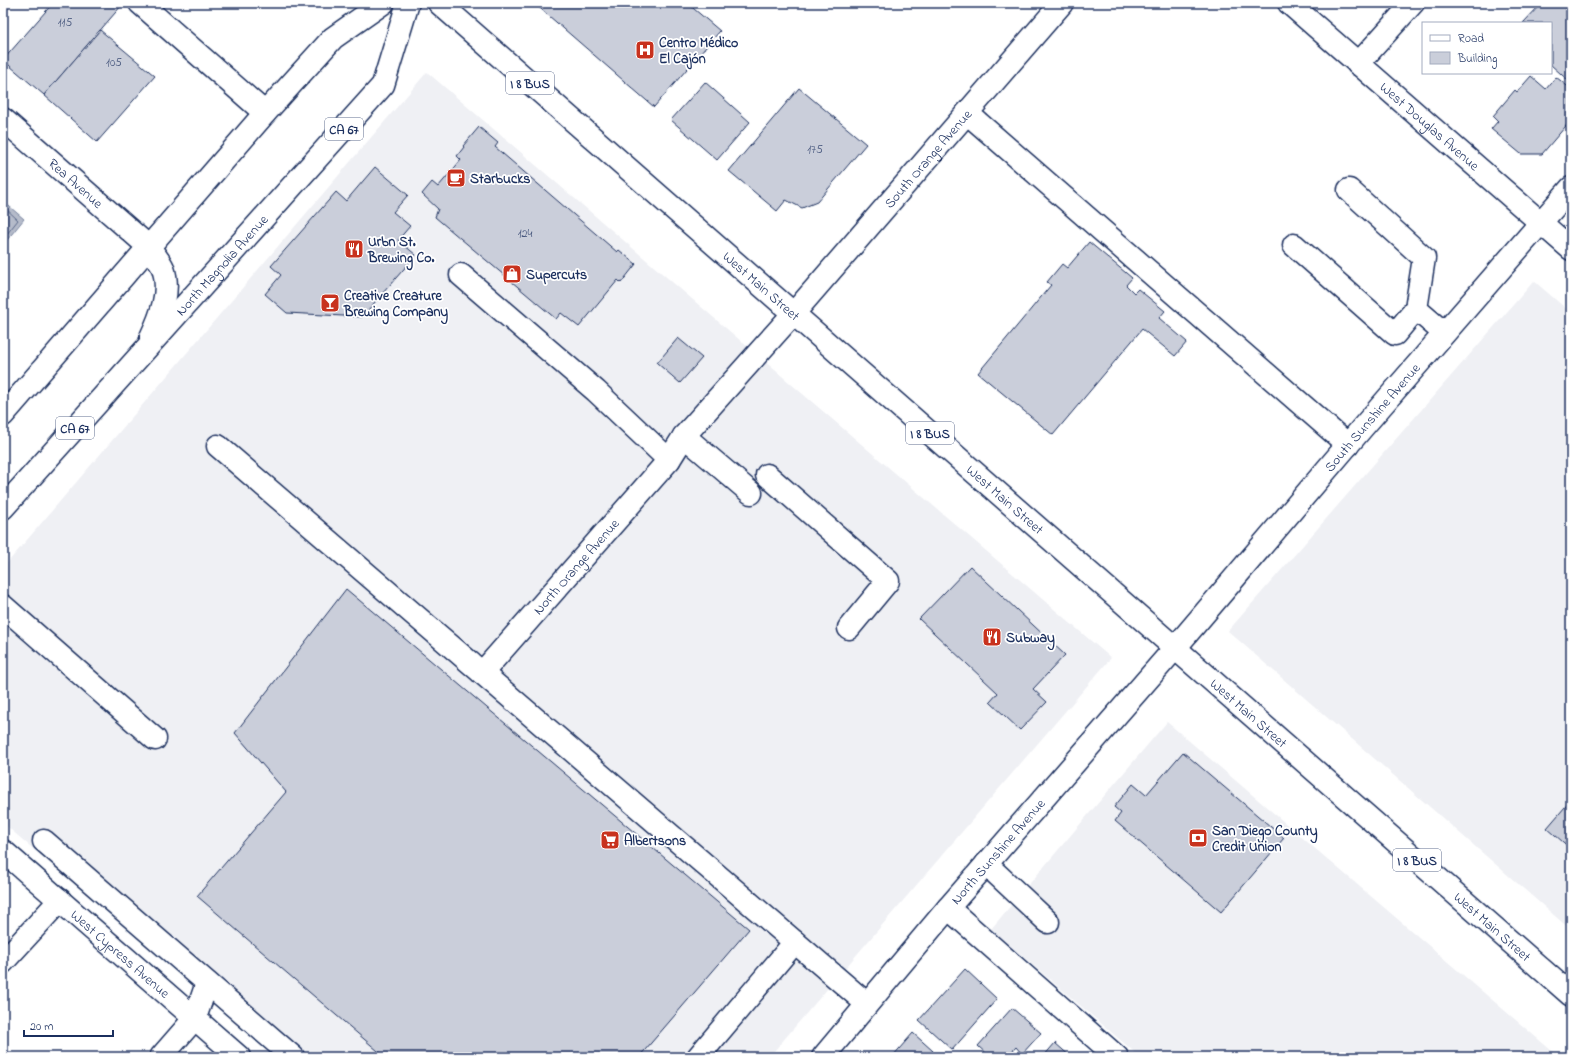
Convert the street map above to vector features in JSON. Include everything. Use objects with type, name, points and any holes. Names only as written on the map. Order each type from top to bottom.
[{"type":"street","points":[[140,3],[265,113]]},
{"type":"street","points":[[3,414],[265,113],[333,38],[383,3]]},
{"type":"street","name":"North Magnolia Avenue","points":[[3,508],[383,85],[408,3]]},
{"type":"street","name":"West Main Street","points":[[439,3],[1571,995]]},
{"type":"street","name":"South Orange Avenue","points":[[794,313],[1062,3]]},
{"type":"street","name":"West Douglas Avenue","points":[[1289,3],[1571,249]]},
{"type":"street","points":[[1358,64],[1413,3]]},
{"type":"street","points":[[968,112],[1348,445]]},
{"type":"street","name":"Rea Avenue","points":[[3,119],[149,247],[162,268],[166,291],[159,319],[146,349]]},
{"type":"street","name":"South Sunshine Avenue","points":[[1174,648],[1444,333],[1571,188]]},
{"type":"street","points":[[1294,245],[1395,334],[1416,309],[1424,258],[1349,190]]},
{"type":"street","points":[[461,275],[596,391],[669,460]]},
{"type":"street","points":[[1416,309],[1444,333]]},
{"type":"street","points":[[751,493],[684,436],[794,313]]},
{"type":"street","name":"North Orange Avenue","points":[[482,673],[669,460],[684,436]]},
{"type":"street","points":[[218,446],[867,1004]]},
{"type":"street","points":[[767,475],[888,581],[848,628]]},
{"type":"street","points":[[3,606],[155,739]]},
{"type":"street","name":"North Sunshine Avenue","points":[[823,1057],[948,908],[1174,648]]},
{"type":"street","points":[[44,841],[293,1057]]},
{"type":"street","name":"West Cypress Avenue","points":[[3,850],[239,1057]]},
{"type":"street","points":[[986,864],[1048,922]]},
{"type":"street","points":[[3,962],[60,900]]},
{"type":"street","points":[[948,908],[1117,1057]]},
{"type":"street","points":[[698,1057],[795,942]]},
{"type":"street","points":[[161,1057],[195,1018],[207,983]]},
{"type":"shaded area","points":[[427,72],[1111,658],[769,1057],[276,1057],[3,823],[3,568]]},
{"type":"shaded area","points":[[1534,281],[1571,313],[1571,930],[1228,631]]},
{"type":"shaded area","points":[[1167,722],[1559,1057],[1140,1057],[991,929]]},
{"type":"water","points":[[3,201],[24,219],[3,245]]},
{"type":"building","points":[[53,3],[120,3],[122,5],[44,95],[3,60]]},
{"type":"building","name":"Centro Médico El Cajón","points":[[534,3],[687,3],[720,31],[654,107]]},
{"type":"building","points":[[1538,3],[1571,3],[1571,9],[1566,15],[1571,19],[1571,83],[1552,66],[1552,22],[1524,22],[1540,5]]},
{"type":"building","points":[[100,30],[155,76],[97,142],[44,95]]},
{"type":"building","points":[[1531,76],[1546,89],[1556,77],[1571,89],[1571,120],[1542,154],[1521,154],[1491,129],[1498,121],[1493,116],[1515,90],[1517,92]]},
{"type":"building","points":[[705,82],[750,122],[717,160],[671,120]]},
{"type":"building","points":[[799,88],[866,144],[817,202],[802,208],[786,200],[777,211],[729,171]]},
{"type":"building","points":[[479,127],[498,143],[495,147],[617,252],[619,250],[636,264],[621,283],[618,280],[579,327],[561,313],[556,319],[435,217],[438,209],[422,194],[432,182],[438,187],[461,160],[457,156],[464,147],[463,146]]},
{"type":"building","points":[[375,167],[408,195],[393,212],[410,226],[398,240],[416,255],[362,317],[287,313],[265,294],[281,275],[271,266],[336,192],[346,201]]},
{"type":"building","points":[[1089,242],[1132,278],[1126,285],[1134,293],[1138,289],[1165,311],[1159,318],[1187,342],[1175,356],[1142,329],[1053,435],[978,373],[1051,285],[1047,282],[1062,264],[1067,268]]},
{"type":"building","points":[[678,338],[702,358],[680,383],[657,363]]},
{"type":"building","name":"Subway","points":[[970,566],[1065,655],[1033,689],[1047,702],[1020,730],[990,702],[998,693],[919,619]]},
{"type":"building","points":[[346,589],[749,929],[639,1057],[385,1057],[197,896],[286,792],[235,733]]},
{"type":"building","points":[[1183,752],[1284,838],[1221,912],[1115,821],[1121,813],[1114,807],[1133,784],[1146,795]]},
{"type":"building","points":[[1571,800],[1571,849],[1547,828]]},
{"type":"building","points":[[965,969],[997,999],[952,1050],[919,1020]]},
{"type":"building","points":[[1012,1008],[1041,1033],[1022,1054],[1016,1047],[1007,1057],[990,1057],[978,1046]]},
{"type":"building","points":[[913,1033],[933,1051],[928,1057],[892,1057]]},
{"type":"building","points":[[1055,1043],[1071,1057],[1043,1057]]},
{"type":"place","name":"Centro Médico El Cajón","points":[[645,50]]},
{"type":"place","name":"Starbucks","points":[[456,178]]},
{"type":"place","name":"Urbn St. Brewing Co.","points":[[354,249]]},
{"type":"place","name":"Supercuts","points":[[512,274]]},
{"type":"place","name":"Creative Creature Brewing Company","points":[[330,303]]},
{"type":"place","name":"Subway","points":[[992,637]]},
{"type":"place","name":"San Diego County Credit Union","points":[[1198,838]]},
{"type":"place","name":"Albertsons","points":[[610,840]]}]
